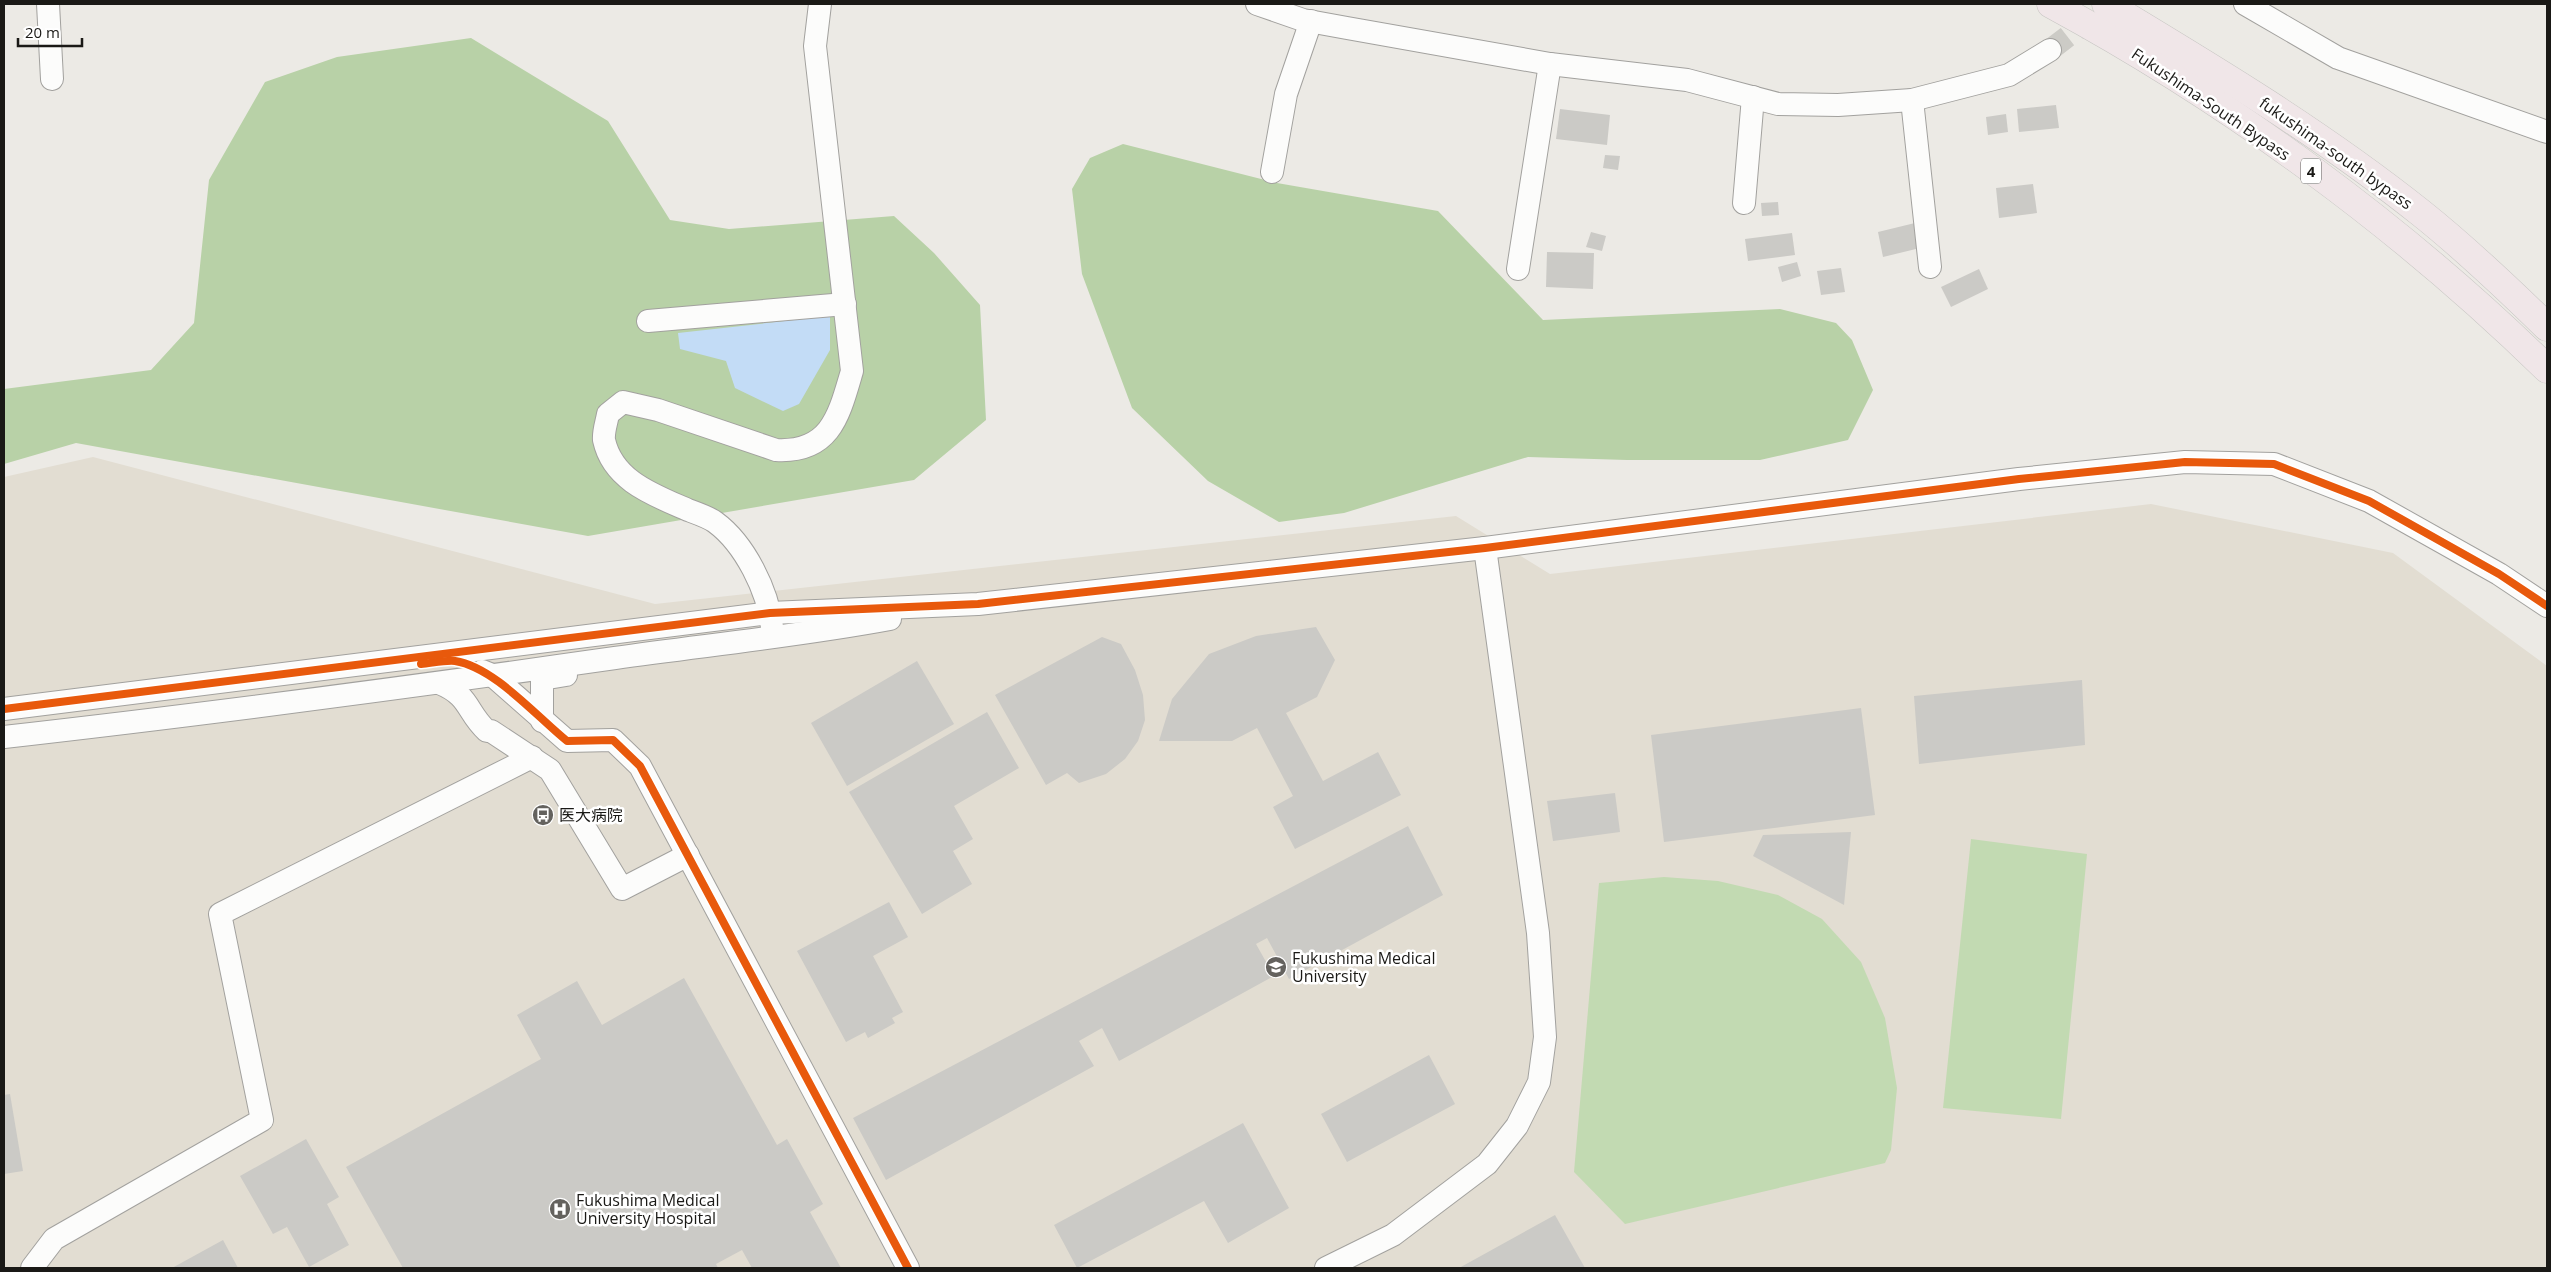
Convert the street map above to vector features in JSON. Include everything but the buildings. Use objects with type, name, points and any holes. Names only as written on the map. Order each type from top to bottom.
[{"type":"highway","name":"Fukushima-South Bypass","points":[[2051,4],[2088,24],[2227,111],[2365,210],[2495,318],[2547,369]]},
{"type":"highway","name":"fukushima-south bypass","points":[[2106,4],[2196,58],[2304,128],[2413,208],[2547,327]]},
{"type":"street","points":[[48,4],[52,78]]},
{"type":"street","points":[[773,638],[770,613],[757,580],[736,542],[714,521],[637,487],[612,462],[604,439],[608,414],[623,402],[658,410],[776,450],[794,451],[813,445],[830,430],[841,407],[852,371],[815,46],[820,4]]},
{"type":"street","points":[[1256,4],[1311,21],[1550,64],[1687,80],[1788,104],[1838,105],[1912,100],[2008,75],[2050,50]]},
{"type":"street","points":[[2245,4],[2338,58],[2547,132]]},
{"type":"street","points":[[1272,172],[1286,94],[1311,21]]},
{"type":"street","points":[[1518,269],[1550,64]]},
{"type":"street","points":[[1744,203],[1754,97]]},
{"type":"street","points":[[1912,100],[1930,267]]},
{"type":"street","points":[[648,321],[845,304]]},
{"type":"street","points":[[4,737],[439,683],[482,674],[802,635],[978,604],[1485,548],[2019,480],[2185,462],[2274,464],[2370,501],[2499,574],[2547,606]]},
{"type":"street","points":[[1326,1268],[1393,1235],[1488,1164],[1517,1126],[1540,1082],[1545,1037],[1538,932],[1485,548]]},
{"type":"street","points":[[4,709],[510,644],[770,613],[978,604]]},
{"type":"street","points":[[491,731],[492,724],[474,692],[482,674],[510,644]]},
{"type":"street","points":[[542,721],[542,679],[627,665],[639,655]]},
{"type":"street","points":[[340,666],[351,671],[452,661],[482,674],[566,741],[613,740],[640,766],[908,1268]]},
{"type":"street","points":[[439,683],[457,692],[467,702],[485,729],[491,731],[550,770],[622,889],[688,855]]},
{"type":"street","points":[[32,1268],[54,1240],[262,1120],[220,914],[532,757]]},
{"type":"shaded area","name":"Fukushima Medical University","points":[[93,457],[655,604],[1456,516],[1550,574],[2151,504],[2393,553],[2547,666],[2547,1268],[4,1268],[4,477]]},
{"type":"green space","points":[[471,38],[608,121],[670,220],[729,229],[894,216],[934,253],[980,305],[986,420],[914,480],[588,536],[76,443],[4,464],[4,389],[151,370],[194,323],[209,180],[265,82],[337,57]]},
{"type":"green space","points":[[1123,144],[1277,183],[1438,211],[1543,320],[1780,309],[1836,323],[1852,340],[1873,390],[1848,440],[1760,460],[1627,460],[1528,457],[1344,513],[1279,522],[1208,481],[1132,408],[1082,274],[1072,189],[1090,158]]},
{"type":"green space","points":[[1971,839],[2087,854],[2061,1119],[1943,1108]]},
{"type":"green space","points":[[1664,877],[1718,881],[1778,895],[1822,919],[1861,962],[1885,1018],[1897,1088],[1891,1150],[1885,1163],[1625,1224],[1574,1172],[1599,883]]},
{"type":"water","points":[[830,316],[830,350],[799,404],[783,411],[735,388],[726,361],[680,349],[678,333]]},
{"type":"tunnel","points":[[2050,50],[2097,14]]},
{"type":"cycle path","points":[[4,709],[770,613],[978,604],[1485,548],[2019,479],[2185,462],[2274,464],[2369,501],[2499,574],[2547,606]]},
{"type":"cycle path","points":[[421,664],[455,661],[470,665],[499,682],[567,741],[613,740],[640,766],[908,1268]]},
{"type":"place","name":"医大病院","points":[[543,815]]},
{"type":"place","name":"Fukushima Medical University","points":[[1276,967]]},
{"type":"place","name":"Fukushima Medical University Hospital","points":[[560,1209]]}]
